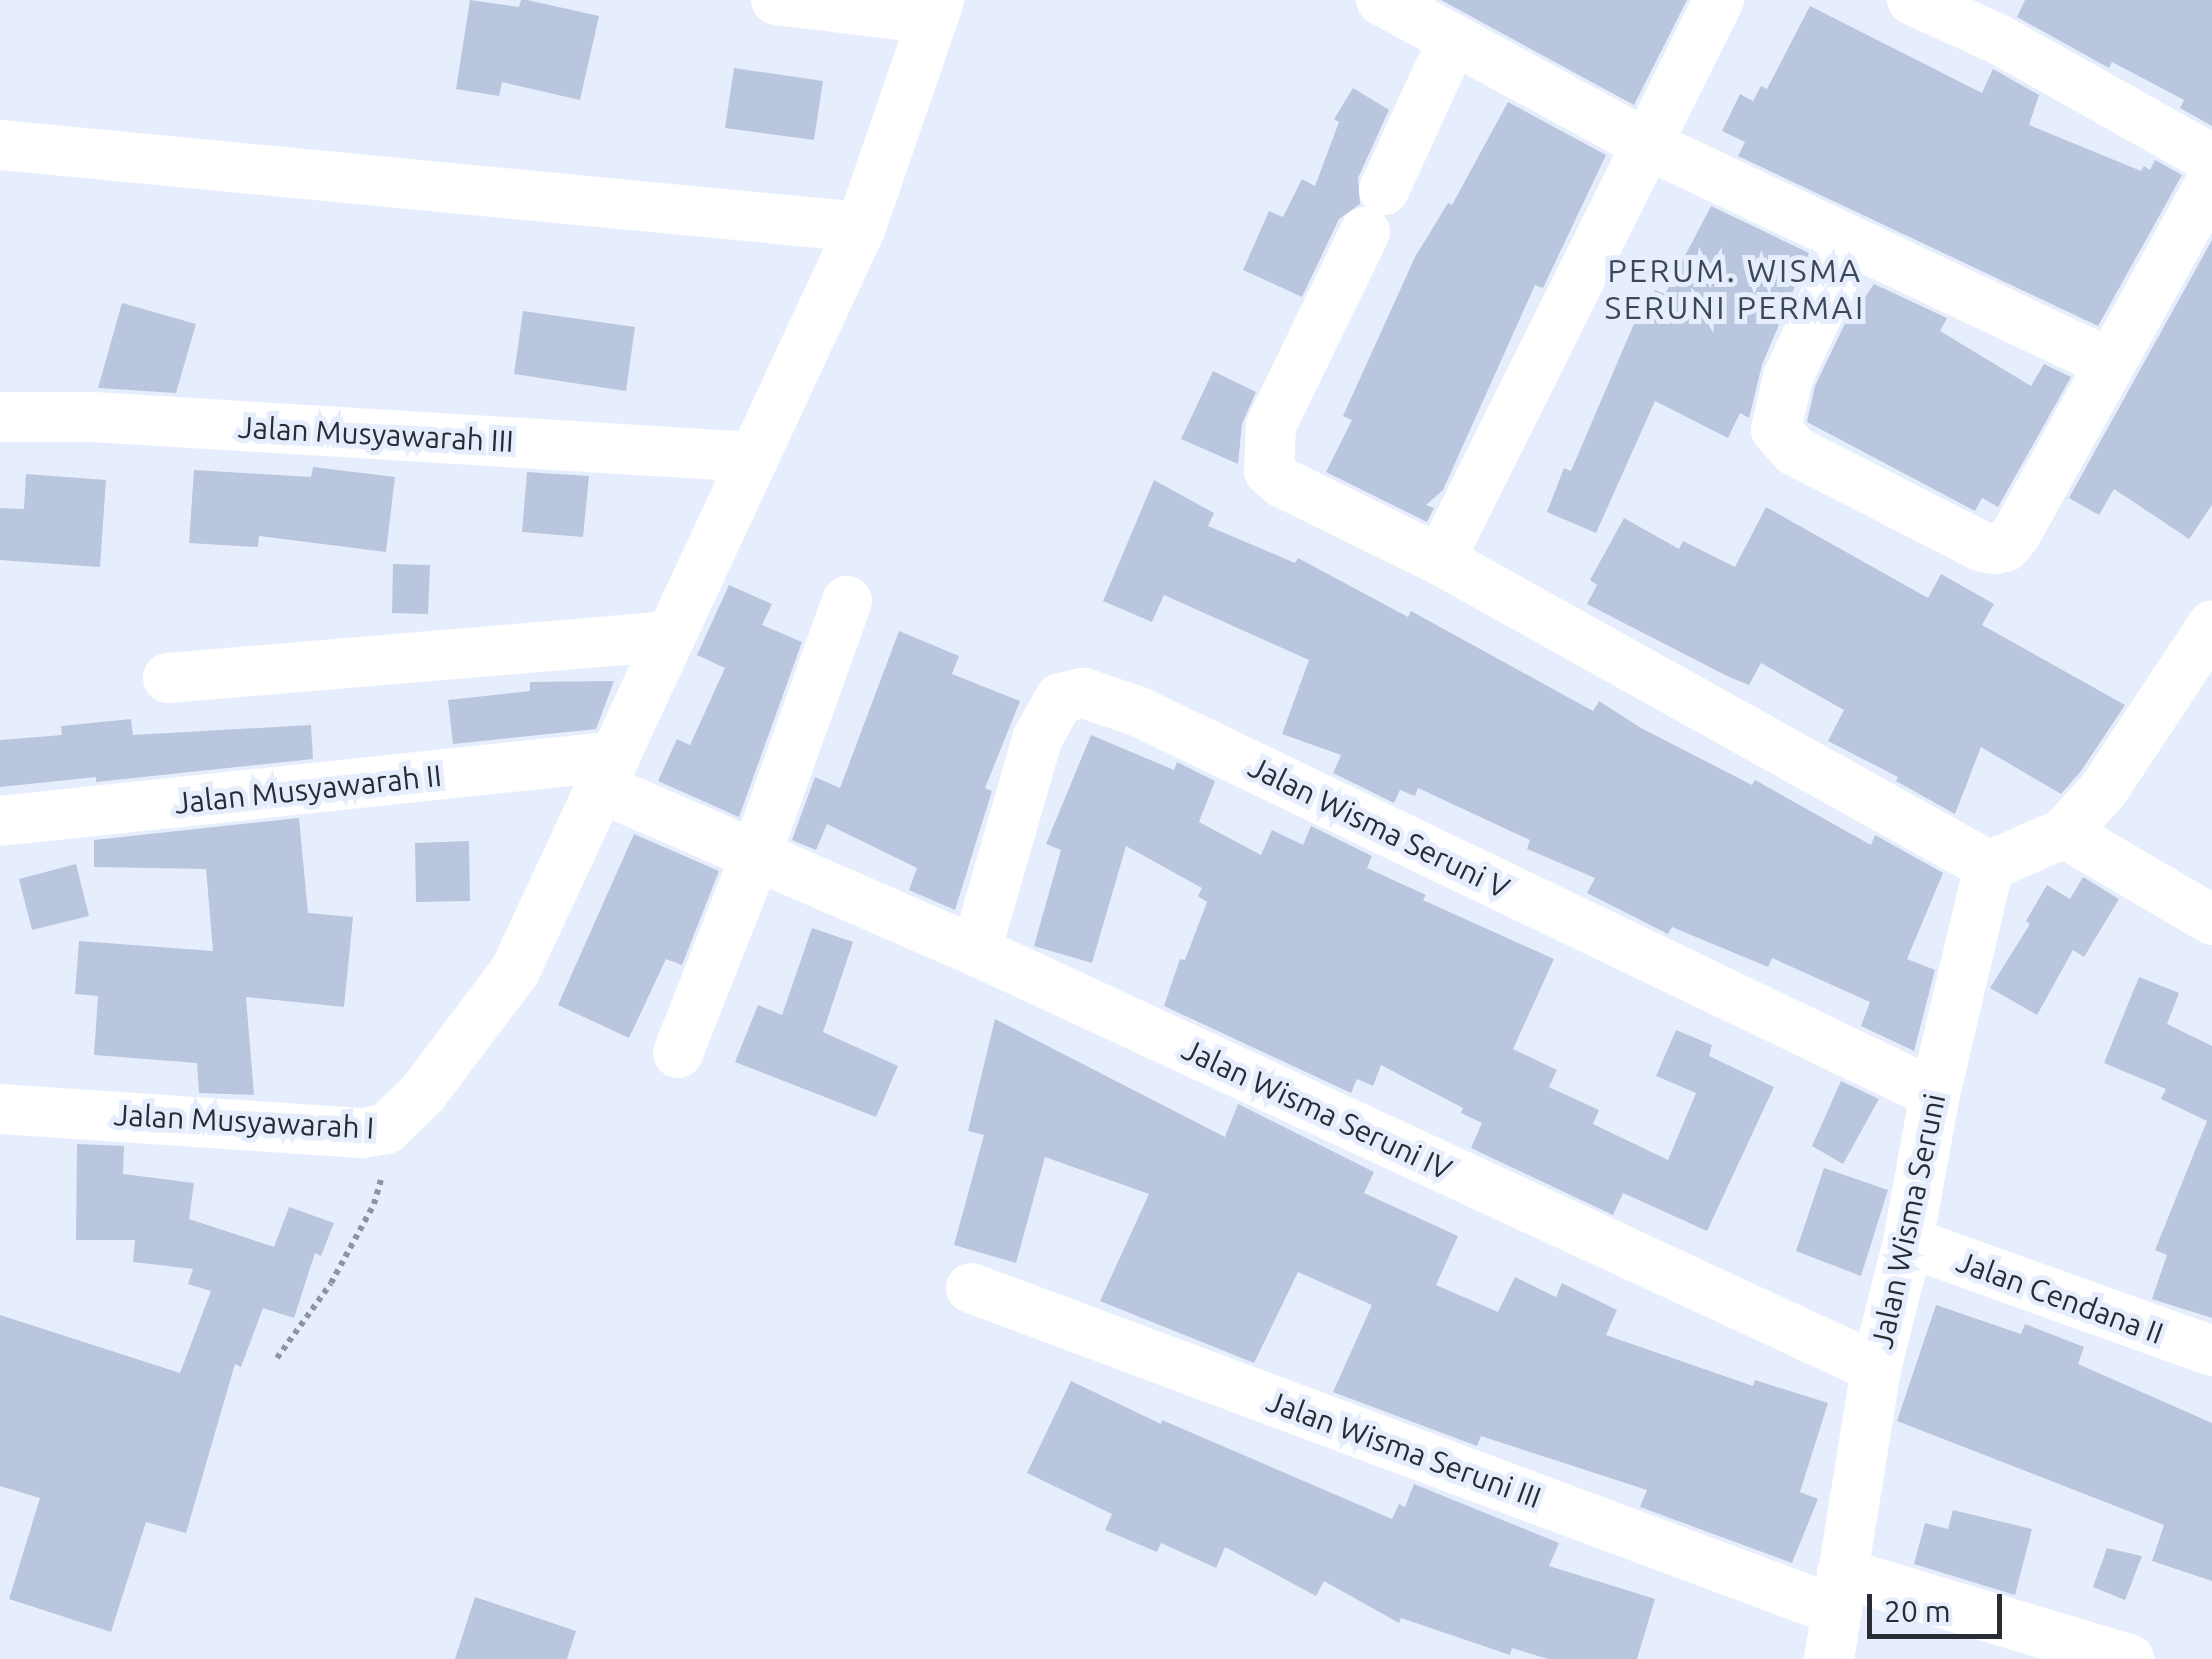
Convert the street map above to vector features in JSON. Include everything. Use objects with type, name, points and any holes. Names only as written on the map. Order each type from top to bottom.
[{"type":"street","points":[[776,0],[936,9]]},
{"type":"street","points":[[1381,0],[1644,143],[2109,363]]},
{"type":"street","points":[[1440,560],[1718,0]]},
{"type":"street","points":[[1912,0],[1998,40],[2212,159]]},
{"type":"street","name":"Jalan Musyawarah I","points":[[0,1109],[363,1133],[386,1130],[455,1055],[515,971],[861,227],[936,9]]},
{"type":"street","points":[[1452,39],[1271,426],[1267,464],[1282,482],[1440,560],[1990,866],[2064,833],[2104,789],[2212,626]]},
{"type":"street","points":[[0,145],[861,227]]},
{"type":"street","points":[[1851,242],[1788,377],[1776,430],[1795,450],[1983,547],[2005,546],[2016,534],[2212,182]]},
{"type":"street","name":"Jalan Musyawarah III","points":[[0,417],[93,417],[753,457]]},
{"type":"street","points":[[678,1054],[756,855],[848,601]]},
{"type":"street","points":[[168,678],[670,636]]},
{"type":"street","name":"Jalan Wisma Seruni V","points":[[976,951],[1037,739],[1060,698],[1084,693],[1137,711],[1935,1094]]},
{"type":"street","name":"Jalan Wisma Seruni IV","points":[[608,772],[756,855],[976,951],[1876,1368]]},
{"type":"street","name":"Jalan Musyawarah II","points":[[0,821],[608,772]]},
{"type":"street","points":[[2064,833],[2212,920]]},
{"type":"street","name":"Jalan Wisma Seruni","points":[[1836,1614],[1876,1368],[1908,1242],[1935,1094],[1990,866]]},
{"type":"street","name":"Jalan Cendana II","points":[[1908,1242],[2212,1351]]},
{"type":"street","name":"Jalan Wisma Seruni III","points":[[971,1288],[1836,1614],[2129,1659]]},
{"type":"path","points":[[277,1358],[330,1282],[374,1204],[400,1118]]},
{"type":"building","points":[[470,0],[519,7],[521,0],[527,0],[599,16],[580,100],[502,82],[499,96],[456,89]]},
{"type":"building","points":[[1441,0],[1687,0],[1634,105]]},
{"type":"building","points":[[2025,0],[2212,0],[2212,126],[2180,108],[2184,100],[2112,62],[2109,68],[2017,17]]},
{"type":"building","points":[[1810,6],[1982,93],[1993,69],[2039,95],[2029,125],[2141,171],[2144,166],[2150,170],[2155,160],[2182,175],[2098,326],[1738,156],[1745,142],[1722,131],[1740,94],[1753,101],[1761,86],[1767,89]]},
{"type":"building","points":[[734,68],[823,81],[814,140],[725,128]]},
{"type":"building","points":[[1353,88],[1389,110],[1358,178],[1360,204],[1339,219],[1302,297],[1243,270],[1269,211],[1283,217],[1302,179],[1315,186],[1339,122],[1334,119]]},
{"type":"building","points":[[1508,102],[1606,155],[1543,288],[1535,285],[1443,490],[1426,505],[1434,508],[1427,522],[1326,472],[1352,420],[1343,416],[1415,257],[1448,203],[1452,205]]},
{"type":"building","points":[[1711,206],[1809,253],[1762,365],[1749,418],[1740,413],[1728,438],[1655,401],[1596,533],[1547,512],[1564,468],[1571,471],[1642,305],[1648,307],[1655,290],[1665,294]]},
{"type":"building","points":[[2212,240],[2212,505],[2189,539],[2114,489],[2099,515],[2069,498]]},
{"type":"building","points":[[1874,284],[1947,318],[1940,331],[2031,386],[2044,364],[2071,377],[1998,507],[1982,498],[1975,511],[1807,422],[1815,386],[1850,313],[1853,315]]},
{"type":"building","points":[[122,303],[196,324],[176,393],[98,388]]},
{"type":"building","points":[[523,311],[635,327],[626,391],[514,374]]},
{"type":"building","points":[[1213,371],[1256,392],[1242,424],[1238,464],[1181,439]]},
{"type":"building","points":[[313,467],[395,477],[386,552],[259,536],[258,547],[189,543],[194,470],[311,477]]},
{"type":"building","points":[[527,472],[589,476],[583,537],[522,532]]},
{"type":"building","points":[[26,474],[106,480],[100,567],[0,560],[0,508],[24,509]]},
{"type":"building","points":[[1154,480],[1214,513],[1208,526],[1295,563],[1298,558],[1408,617],[1411,611],[1593,711],[1599,701],[1641,728],[1752,785],[1755,780],[1871,845],[1875,835],[1943,873],[1907,959],[1935,970],[1914,1051],[1861,1026],[1870,1002],[1772,958],[1768,967],[1672,927],[1668,934],[1587,893],[1595,878],[1527,849],[1530,840],[1418,788],[1415,796],[1400,790],[1394,803],[1333,773],[1341,755],[1282,734],[1309,660],[1164,595],[1152,622],[1103,601]]},
{"type":"building","points":[[1766,507],[1928,598],[1941,574],[1994,604],[1982,625],[2125,705],[2061,794],[1981,747],[1955,814],[1896,781],[1898,777],[1828,741],[1844,710],[1761,663],[1749,685],[1729,677],[1587,604],[1597,585],[1590,580],[1624,518],[1679,549],[1683,541],[1735,567]]},
{"type":"building","points":[[393,564],[430,565],[428,614],[392,613]]},
{"type":"building","points":[[729,585],[772,604],[762,625],[802,642],[739,817],[658,781],[677,739],[690,745],[725,668],[697,655]]},
{"type":"building","points":[[899,631],[959,656],[952,674],[1020,701],[985,788],[992,791],[955,910],[909,890],[917,868],[827,824],[816,850],[792,840],[815,777],[840,788]]},
{"type":"building","points":[[614,681],[596,729],[453,744],[448,700],[530,691],[530,682]]},
{"type":"building","points":[[131,719],[133,735],[311,725],[313,759],[96,782],[96,777],[0,787],[0,740],[62,735],[61,726]]},
{"type":"building","points":[[1091,735],[1174,770],[1177,762],[1215,781],[1199,822],[1261,855],[1272,830],[1303,845],[1311,826],[1372,856],[1367,868],[1426,895],[1423,900],[1554,959],[1513,1049],[1557,1070],[1549,1087],[1599,1110],[1593,1124],[1668,1160],[1696,1093],[1656,1076],[1676,1030],[1712,1045],[1709,1056],[1774,1087],[1707,1231],[1623,1193],[1613,1215],[1471,1148],[1482,1123],[1461,1113],[1463,1108],[1381,1065],[1373,1086],[1357,1079],[1351,1093],[1164,1006],[1180,959],[1185,960],[1207,902],[1198,896],[1202,888],[1126,846],[1092,963],[1034,946],[1061,850],[1046,844]]},
{"type":"building","points":[[299,818],[308,913],[353,917],[344,1007],[246,997],[254,1095],[199,1093],[197,1063],[94,1055],[98,996],[75,994],[79,941],[213,951],[206,869],[94,867],[94,840]]},
{"type":"building","points":[[634,834],[719,871],[682,965],[666,959],[629,1038],[558,1005]]},
{"type":"building","points":[[469,841],[470,901],[416,902],[415,843]]},
{"type":"building","points":[[76,864],[89,916],[32,930],[19,879]]},
{"type":"building","points":[[2083,877],[2119,899],[2084,957],[2073,950],[2037,1015],[1990,988],[2030,924],[2026,921],[2047,885],[2070,899]]},
{"type":"building","points":[[812,928],[853,942],[823,1032],[898,1066],[876,1117],[735,1062],[758,1005],[782,1015]]},
{"type":"building","points":[[2139,977],[2179,993],[2167,1024],[2212,1046],[2212,1318],[2152,1299],[2167,1255],[2155,1250],[2207,1121],[2161,1099],[2166,1089],[2104,1063]]},
{"type":"building","points":[[995,1019],[1225,1137],[1238,1104],[1374,1172],[1364,1193],[1458,1236],[1436,1285],[1498,1312],[1515,1277],[1556,1297],[1562,1283],[1617,1310],[1606,1335],[1753,1386],[1755,1380],[1828,1403],[1800,1492],[1818,1499],[1792,1563],[1640,1507],[1647,1490],[1481,1436],[1477,1446],[1333,1392],[1372,1305],[1298,1272],[1254,1363],[1100,1301],[1149,1194],[1045,1157],[1016,1263],[954,1245],[984,1135],[968,1131]]},
{"type":"building","points":[[1841,1081],[1879,1099],[1843,1164],[1812,1146]]},
{"type":"building","points":[[77,1144],[124,1146],[123,1174],[194,1183],[189,1219],[274,1247],[289,1207],[334,1223],[321,1256],[315,1253],[294,1318],[263,1308],[241,1367],[235,1364],[186,1533],[146,1522],[111,1632],[9,1599],[40,1498],[0,1486],[0,1315],[180,1373],[211,1291],[188,1284],[193,1269],[133,1262],[135,1240],[76,1240]]},
{"type":"building","points":[[1824,1168],[1888,1190],[1861,1276],[1796,1251]]},
{"type":"building","points":[[1936,1305],[2021,1334],[2025,1324],[2084,1347],[2078,1364],[2212,1423],[2212,1581],[2152,1561],[2164,1525],[1897,1421]]},
{"type":"building","points":[[1071,1381],[1161,1424],[1162,1420],[1392,1519],[1399,1504],[1405,1507],[1414,1484],[1559,1543],[1549,1566],[1655,1599],[1637,1659],[1548,1659],[1512,1648],[1510,1655],[1401,1618],[1399,1623],[1324,1581],[1316,1596],[1225,1547],[1216,1568],[1161,1543],[1157,1552],[1105,1530],[1112,1514],[1027,1473]]},
{"type":"building","points":[[1953,1510],[2032,1529],[2015,1595],[1914,1564],[1925,1523],[1948,1529]]},
{"type":"building","points":[[2107,1548],[2142,1556],[2125,1600],[2093,1587]]},
{"type":"building","points":[[475,1597],[576,1631],[567,1659],[455,1659]]},
{"type":"district","name":"PERUM. WISMA SERUNI PERMAI","points":[[1735,290]]}]
